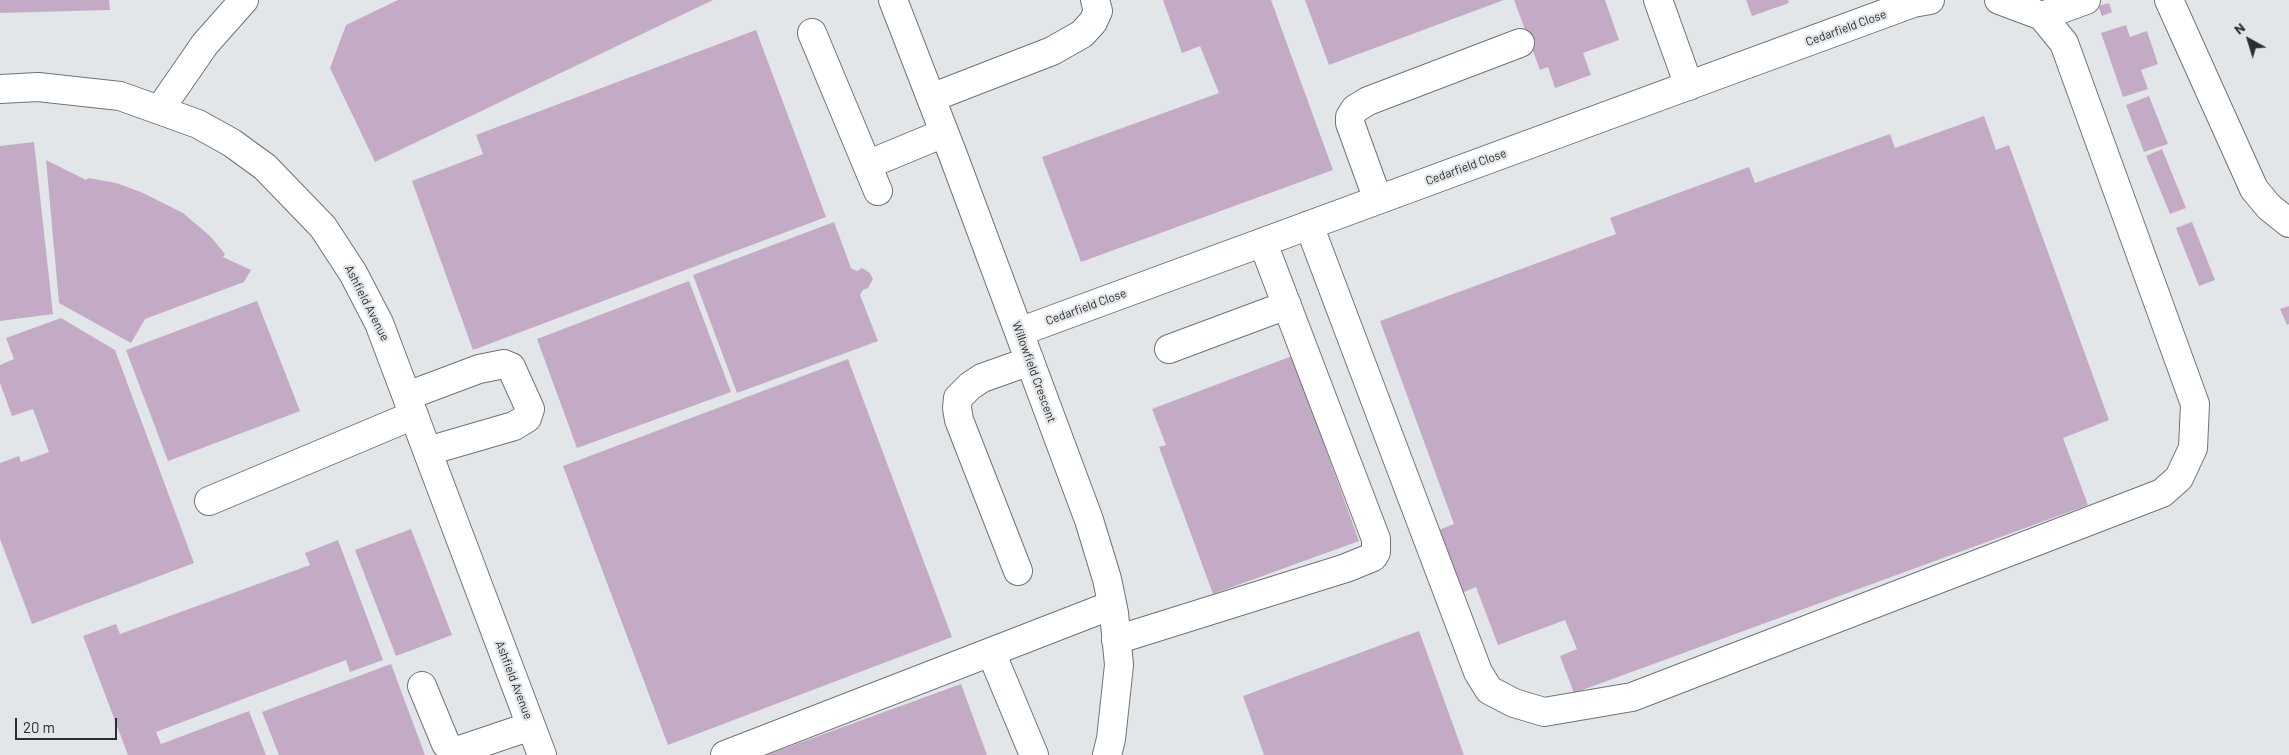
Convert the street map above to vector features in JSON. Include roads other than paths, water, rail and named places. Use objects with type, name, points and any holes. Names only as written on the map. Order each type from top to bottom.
[{"type":"street","points":[[160,109],[205,44],[244,0]]},
{"type":"street","name":"Willowfield Crescent","points":[[893,0],[932,98],[1089,520],[1107,579],[1112,605],[1118,665],[1116,700],[1107,755]]},
{"type":"street","points":[[932,98],[1052,51],[1082,34],[1093,22],[1098,11],[1095,0]]},
{"type":"street","points":[[1658,0],[1689,86]]},
{"type":"street","points":[[1309,225],[1478,672],[1489,690],[1514,703],[1544,712],[1632,697],[2162,493],[2179,478],[2193,448],[2195,404],[2064,42],[2042,16],[1999,0]]},
{"type":"street","points":[[2042,16],[2086,0]]},
{"type":"street","points":[[2169,0],[2254,189],[2269,207],[2289,223]]},
{"type":"street","name":"Cedarfield Close","points":[[1019,332],[1921,2]]},
{"type":"street","points":[[812,34],[878,190]]},
{"type":"street","points":[[1378,200],[1350,123],[1350,117],[1355,109],[1368,101],[1520,43]]},
{"type":"street","name":"Ashfield Avenue","points":[[0,89],[38,87],[120,96],[198,124],[232,143],[265,167],[324,227],[353,273],[379,323],[542,755]]},
{"type":"street","points":[[867,166],[944,133]]},
{"type":"street","points":[[1116,640],[1346,568],[1372,557],[1376,552],[1376,539],[1262,242]]},
{"type":"street","points":[[1169,349],[1286,305]]},
{"type":"street","points":[[1018,571],[959,420],[957,408],[958,398],[970,386],[982,378],[1030,361]]},
{"type":"street","points":[[209,501],[493,365],[504,364],[511,367],[530,409],[527,418],[514,426],[428,451]]},
{"type":"street","points":[[725,755],[1112,605]]},
{"type":"street","points":[[991,652],[1034,755]]},
{"type":"street","points":[[422,686],[446,744],[452,749],[460,750],[531,726]]}]
